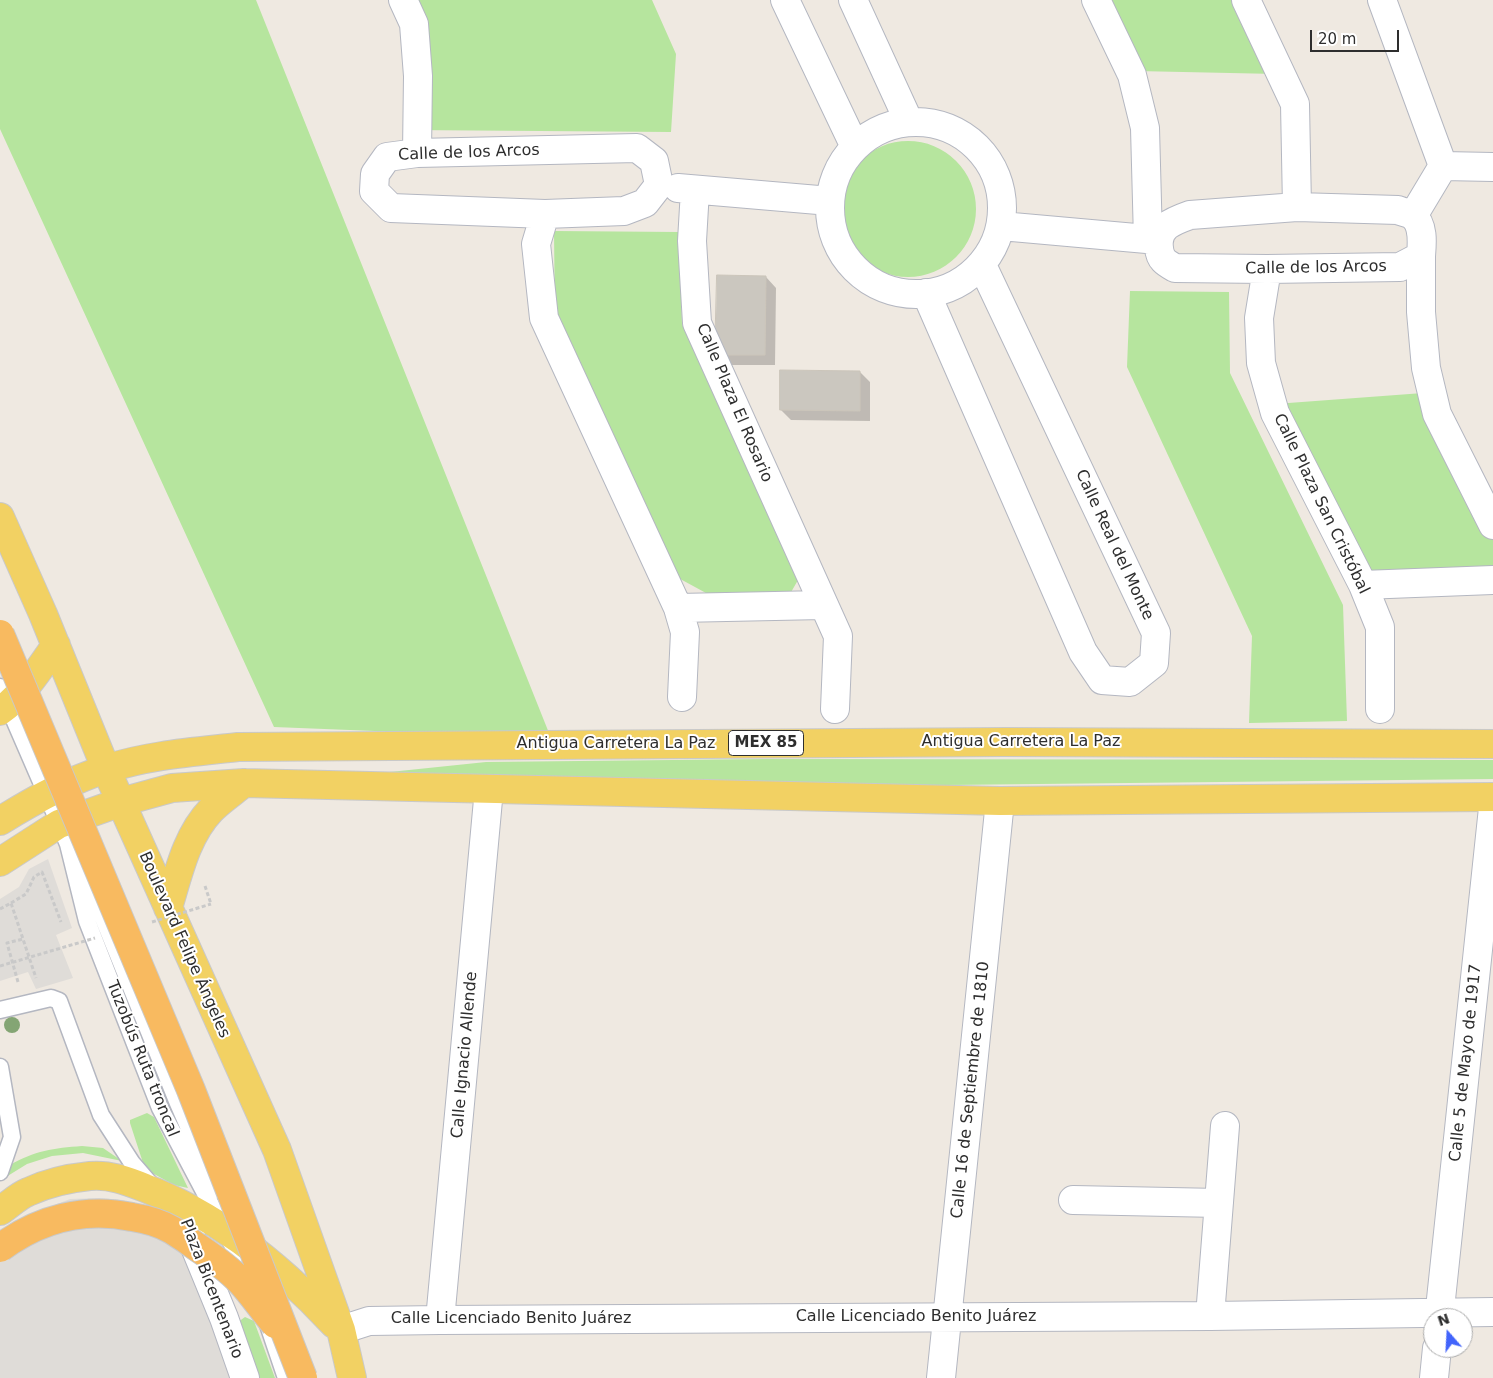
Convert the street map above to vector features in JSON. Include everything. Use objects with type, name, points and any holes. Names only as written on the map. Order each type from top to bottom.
[{"type":"highway","points":[[0,634],[191,1090],[303,1378]]},
{"type":"highway","points":[[0,1248],[37,1226],[64,1217],[91,1213],[118,1214],[145,1219],[170,1229],[215,1259],[240,1282],[291,1344]]},
{"type":"main road","name":"Boulevard Felipe Ángeles","points":[[0,517],[17,552],[106,769],[276,1150],[341,1330],[352,1378]]},
{"type":"main road","points":[[3,701],[37,672],[56,645]]},
{"type":"main road","name":"Antigua Carretera La Paz","points":[[46,793],[106,769],[153,757],[238,747],[1005,742],[1493,744]]},
{"type":"main road","points":[[168,908],[185,852],[195,833],[210,811],[244,783]]},
{"type":"main road","points":[[0,862],[63,834],[121,802],[172,788],[244,783],[1000,801],[1493,797]]},
{"type":"main road","name":"MEX 85","points":[[0,821],[46,793]]},
{"type":"main road","points":[[0,1211],[27,1192],[60,1181],[92,1176],[122,1179],[167,1197],[209,1219],[230,1233],[263,1256],[305,1293],[341,1330]]},
{"type":"street","points":[[403,0],[414,24],[418,76],[417,153]]},
{"type":"street","points":[[785,0],[855,147]]},
{"type":"street","points":[[853,0],[909,122]]},
{"type":"street","points":[[1096,0],[1132,75],[1145,128],[1153,239]]},
{"type":"street","points":[[1246,0],[1295,104],[1297,206]]},
{"type":"street","points":[[1382,0],[1444,166]]},
{"type":"street","points":[[909,122],[929,122],[949,128],[967,137],[982,151],[993,167],[1000,186],[1003,206],[1001,226],[994,246],[982,265],[966,279],[947,288],[926,294],[901,293],[877,285],[856,270],[840,250],[831,226],[830,200],[842,163],[855,147],[871,135],[889,126],[909,122]]},
{"type":"street","name":"Calle de los Arcos","points":[[637,148],[654,161],[659,185],[645,203],[624,212],[545,214],[391,208],[374,192],[375,174],[386,157],[417,153],[637,148]]},
{"type":"street","points":[[1413,216],[1444,166]]},
{"type":"street","points":[[1444,166],[1493,167]]},
{"type":"street","points":[[659,185],[695,190],[830,200]]},
{"type":"street","name":"Calle Plaza El Rosario","points":[[695,190],[692,241],[698,323],[838,636],[835,708]]},
{"type":"street","points":[[1001,226],[1153,239],[1175,220],[1190,215],[1297,206],[1398,210],[1413,216],[1420,227],[1422,241],[1421,312],[1426,368],[1436,414],[1493,525]]},
{"type":"street","points":[[545,214],[536,244],[544,318],[678,608],[685,632],[682,697]]},
{"type":"street","name":"Calle de los Arcos","points":[[1153,239],[1164,263],[1175,268],[1266,269],[1400,266],[1421,256]]},
{"type":"street","name":"Calle Real del Monte","points":[[926,294],[1083,652],[1102,680],[1130,682],[1154,663],[1156,633],[982,265]]},
{"type":"street","name":"Calle Plaza San Cristóbal","points":[[1266,269],[1259,318],[1261,362],[1275,413],[1362,585],[1380,627],[1380,709]]},
{"type":"street","points":[[1362,585],[1493,580]]},
{"type":"street","points":[[678,608],[823,605]]},
{"type":"street","name":"Calle Ignacio Allende","points":[[440,1320],[489,790]]},
{"type":"street","name":"Calle 16 de Septiembre de 1810","points":[[941,1378],[1000,801]]},
{"type":"street","name":"Calle 5 de Mayo de 1917","points":[[1441,1308],[1493,808]]},
{"type":"street","points":[[1210,1316],[1225,1126]]},
{"type":"street","name":"Plaza Bicentenario","points":[[167,1197],[224,1318],[245,1378]]},
{"type":"street","points":[[1074,1200],[1219,1203]]},
{"type":"street","name":"Calle Licenciado Benito Juárez","points":[[1473,1313],[1493,1312]]},
{"type":"street","name":"Calle Licenciado Benito Juárez","points":[[341,1330],[369,1321],[440,1320],[1423,1315]]},
{"type":"street","points":[[1434,1378],[1435,1358]]},
{"type":"lane","name":"Tuzobús Ruta troncal","points":[[3,701],[63,834],[97,903],[230,1233],[256,1290],[286,1378]]},
{"type":"lane","points":[[0,1010],[51,998],[59,1001],[101,1115],[132,1163],[167,1197]]},
{"type":"lane","points":[[0,1067],[12,1137],[0,1172]]},
{"type":"path","points":[[0,909],[26,894],[34,877],[42,872],[61,923]]},
{"type":"path","points":[[11,903],[38,982]]},
{"type":"path","points":[[23,938],[7,943],[24,1004]]},
{"type":"green space","points":[[0,0],[256,0],[551,738],[274,727],[0,129]]},
{"type":"green space","points":[[398,0],[652,0],[676,54],[671,132],[408,130]]},
{"type":"green space","points":[[1102,0],[1243,0],[1277,74],[1136,71]]},
{"type":"green space","points":[[908,141],[934,146],[946,152],[956,161],[965,171],[971,183],[976,209],[971,235],[965,247],[956,257],[946,266],[934,272],[908,277],[882,272],[870,266],[860,257],[851,247],[845,235],[840,209],[845,183],[851,171],[860,161],[870,152],[882,146]]},
{"type":"green space","points":[[554,231],[679,232],[682,324],[798,580],[790,594],[706,593],[671,574],[555,323]]},
{"type":"green space","points":[[1130,291],[1229,292],[1230,373],[1343,605],[1347,721],[1249,723],[1252,636],[1127,367]]},
{"type":"green space","points":[[1423,393],[1493,528],[1493,579],[1365,584],[1275,404]]},
{"type":"green space","points":[[766,759],[1493,760],[1493,779],[766,787],[361,775],[486,762]]},
{"type":"green space","points":[[147,1113],[154,1117],[188,1188],[174,1185],[145,1169],[130,1120]]},
{"type":"green space","points":[[82,1146],[103,1148],[122,1161],[83,1153],[52,1156],[27,1164],[6,1177],[10,1165],[27,1156],[53,1149]]},
{"type":"green space","points":[[245,1317],[254,1321],[275,1378],[257,1378],[238,1322]]},
{"type":"shaded area","points":[[48,859],[72,928],[56,935],[73,978],[36,989],[28,972],[0,981],[0,899],[19,887],[29,869]]},
{"type":"shaded area","points":[[100,1198],[123,1200],[143,1210],[184,1253],[196,1279],[231,1378],[0,1378],[0,1240],[47,1208],[70,1199]]},
{"type":"building","points":[[717,275],[766,276],[765,355],[715,355]]},
{"type":"building","points":[[780,370],[860,371],[860,411],[780,410]]}]
